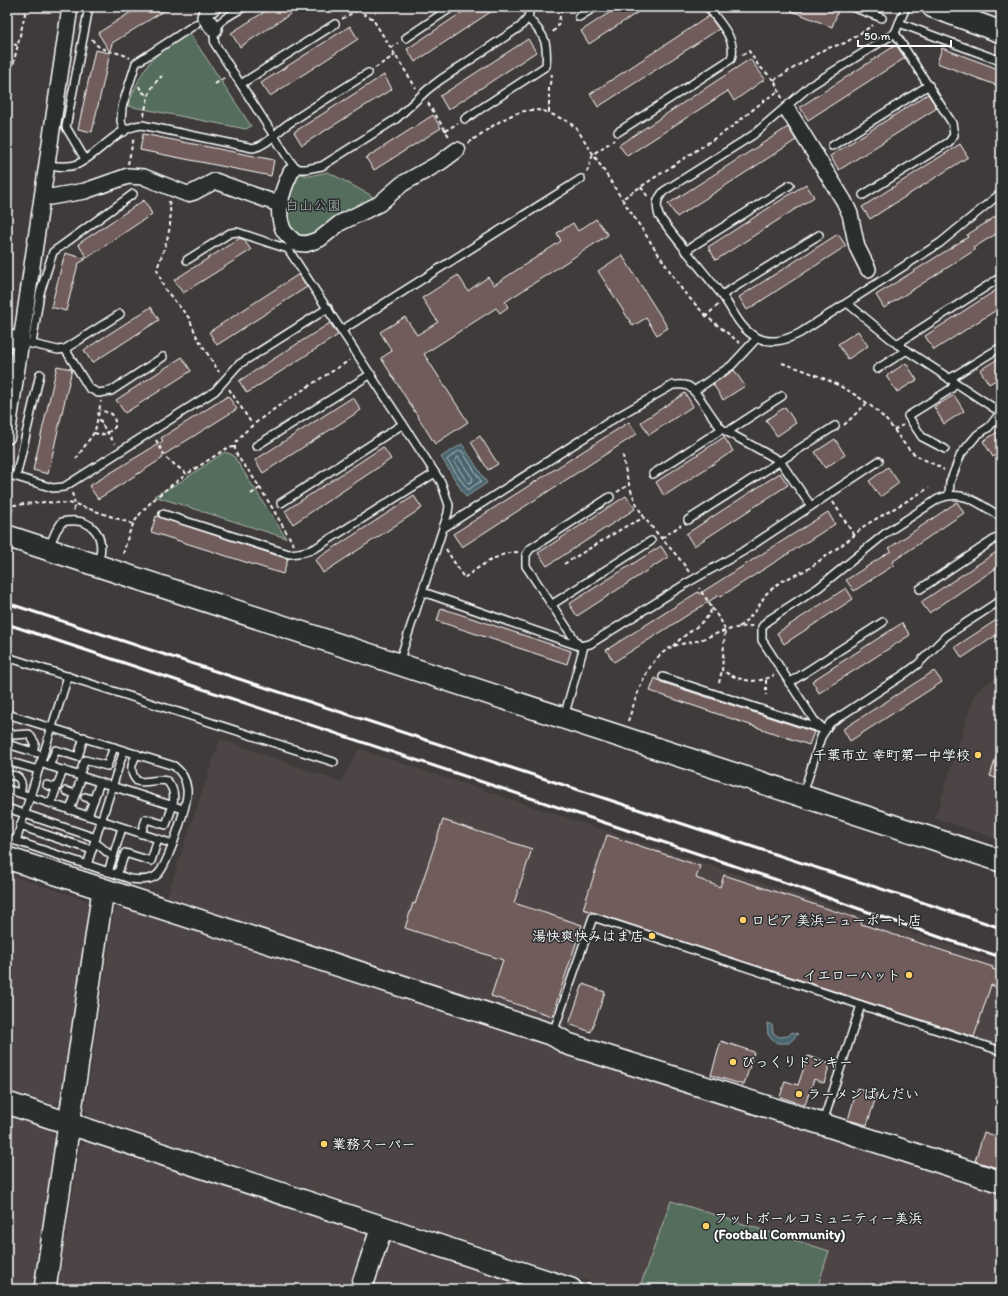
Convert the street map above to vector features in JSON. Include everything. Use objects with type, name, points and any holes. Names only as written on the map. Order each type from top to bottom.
[{"type":"street","points":[[7,436],[70,7]]},
{"type":"street","points":[[933,7],[1001,32]]},
{"type":"street","points":[[209,8],[205,17],[214,29]]},
{"type":"street","points":[[786,107],[844,202],[850,214],[856,247],[868,268]]},
{"type":"street","points":[[291,172],[283,187],[281,205],[283,230],[296,243],[306,244],[320,239],[340,223],[379,204],[402,184],[441,162],[457,150]]},
{"type":"street","points":[[50,196],[85,191],[126,177],[144,177],[187,194],[216,181],[281,205]]},
{"type":"street","points":[[8,527],[49,549],[1001,861]]},
{"type":"street","points":[[11,850],[553,1035],[568,1044],[1001,1182]]},
{"type":"street","points":[[45,1289],[105,881]]},
{"type":"street","points":[[7,1103],[382,1227],[549,1286],[579,1287]]},
{"type":"street","points":[[361,1289],[382,1227]]},
{"type":"lane","points":[[85,159],[66,127],[89,7]]},
{"type":"lane","points":[[244,7],[219,23],[214,29],[215,44],[292,164],[299,169],[322,166],[396,119],[427,90],[520,27],[528,18],[530,7]]},
{"type":"lane","points":[[406,38],[452,7]]},
{"type":"lane","points":[[580,17],[595,7]]},
{"type":"lane","points":[[618,132],[726,64],[731,59],[733,53],[732,45],[728,35],[708,7]]},
{"type":"lane","points":[[852,7],[882,18]]},
{"type":"lane","points":[[906,7],[895,33],[810,86],[753,135],[664,191],[658,198],[656,206],[659,216],[685,251],[722,296],[741,326],[757,338],[769,341],[781,341],[790,338],[847,303],[940,243],[1001,193]]},
{"type":"lane","points":[[465,119],[546,66],[548,45],[537,27],[528,18]]},
{"type":"lane","points":[[899,23],[1001,61]]},
{"type":"lane","points":[[124,132],[121,121],[122,107],[136,63],[196,24]]},
{"type":"lane","points":[[241,84],[335,24]]},
{"type":"lane","points":[[863,195],[949,142],[954,136],[952,123],[895,33]]},
{"type":"lane","points":[[47,165],[68,166],[78,164],[124,132],[139,125],[253,148],[264,144],[286,125],[368,73]]},
{"type":"lane","points":[[832,146],[929,85]]},
{"type":"lane","points":[[342,330],[581,179]]},
{"type":"lane","points":[[685,251],[790,185]]},
{"type":"lane","points":[[120,314],[65,349],[58,350],[20,341],[40,293],[53,252],[133,194]]},
{"type":"lane","points":[[187,260],[230,233],[236,232],[249,234],[288,249],[442,482],[449,505],[445,527],[399,663]]},
{"type":"lane","points":[[722,296],[819,235]]},
{"type":"lane","points":[[897,344],[1001,277]]},
{"type":"lane","points":[[847,303],[897,344],[1001,412],[989,427],[977,435],[961,454],[953,476],[949,495]]},
{"type":"lane","points":[[7,474],[53,488],[64,487],[215,391],[238,364],[328,308]]},
{"type":"lane","points":[[694,391],[731,366],[757,338]]},
{"type":"lane","points":[[952,381],[1001,347]]},
{"type":"lane","points":[[65,349],[89,388],[93,392],[102,393],[111,391],[163,357]]},
{"type":"lane","points":[[877,369],[907,350]]},
{"type":"lane","points":[[16,477],[40,374]]},
{"type":"lane","points":[[256,446],[371,374]]},
{"type":"lane","points":[[945,449],[922,437],[908,416],[952,389],[952,381]]},
{"type":"lane","points":[[445,527],[616,418],[672,385],[689,387],[694,391],[714,421],[725,430],[780,461],[811,506]]},
{"type":"lane","points":[[653,474],[782,396]]},
{"type":"lane","points":[[282,502],[403,424]]},
{"type":"lane","points":[[688,520],[836,426]]},
{"type":"lane","points":[[423,592],[581,646],[596,642],[687,583],[742,552],[879,461]]},
{"type":"lane","points":[[163,514],[289,554],[308,552],[435,473]]},
{"type":"lane","points":[[824,730],[814,720],[762,640],[762,627],[767,621],[818,588],[886,533],[938,499],[949,495],[966,496],[1001,517]]},
{"type":"lane","points":[[564,717],[581,646],[551,605],[526,566],[526,555],[530,549],[610,497]]},
{"type":"lane","points":[[49,549],[56,531],[62,522],[72,520],[80,522],[93,528],[100,539],[101,545],[97,565]]},
{"type":"lane","points":[[920,589],[1001,536]]},
{"type":"lane","points":[[551,605],[651,541]]},
{"type":"lane","points":[[803,796],[824,730],[834,720],[918,664],[946,636],[1001,600]]},
{"type":"lane","points":[[789,683],[883,622]]},
{"type":"lane","points":[[7,656],[334,762]]},
{"type":"lane","points":[[11,850],[30,796],[68,676]]},
{"type":"lane","points":[[664,677],[824,730]]},
{"type":"lane","points":[[7,714],[52,726],[114,746],[174,766],[181,772],[186,782],[188,791],[173,844],[162,871],[155,877],[138,880],[118,875],[105,881]]},
{"type":"lane","points":[[7,731],[13,735],[29,734],[35,743],[33,752]]},
{"type":"lane","points":[[50,766],[56,750],[78,757],[84,737]]},
{"type":"lane","points":[[7,744],[43,755]]},
{"type":"lane","points":[[70,810],[85,760],[107,766],[114,746]]},
{"type":"lane","points":[[87,865],[124,750]]},
{"type":"lane","points":[[137,754],[132,764],[131,770],[133,777],[137,781],[143,783],[157,780],[167,781],[173,788],[174,795],[173,805],[166,825],[146,819],[141,834]]},
{"type":"lane","points":[[7,761],[39,766],[50,766],[183,809]]},
{"type":"lane","points":[[51,803],[63,770]]},
{"type":"lane","points":[[7,776],[13,775],[19,778],[22,784],[20,793]]},
{"type":"lane","points":[[88,816],[100,782]]},
{"type":"lane","points":[[47,785],[56,788]]},
{"type":"lane","points":[[7,789],[173,844]]},
{"type":"lane","points":[[66,791],[75,794]]},
{"type":"lane","points":[[85,797],[94,800]]},
{"type":"lane","points":[[7,808],[95,840],[108,854],[113,856]]},
{"type":"lane","points":[[20,826],[92,850]]},
{"type":"lane","points":[[105,881],[122,828]]},
{"type":"lane","points":[[7,838],[11,850]]},
{"type":"lane","points":[[118,875],[125,853],[151,862],[158,839]]},
{"type":"lane","points":[[11,850],[87,865],[105,881]]},
{"type":"lane","points":[[553,1035],[593,917],[1001,1051]]},
{"type":"lane","points":[[822,1124],[861,1005]]},
{"type":"path","points":[[7,91],[25,14],[23,7]]},
{"type":"path","points":[[335,24],[360,7],[365,15],[372,18],[419,93]]},
{"type":"path","points":[[554,38],[553,32],[558,26],[562,7]]},
{"type":"path","points":[[774,80],[824,48],[845,43],[875,24]]},
{"type":"path","points":[[547,29],[553,32]]},
{"type":"path","points":[[92,38],[99,47],[127,56],[132,60]]},
{"type":"path","points":[[7,43],[18,45]]},
{"type":"path","points":[[733,53],[741,56],[749,51],[758,65],[774,80],[786,107]]},
{"type":"path","points":[[368,73],[395,55]]},
{"type":"path","points":[[549,113],[549,88],[553,67]]},
{"type":"path","points":[[126,177],[139,125],[151,87],[155,81],[162,76]]},
{"type":"path","points":[[622,199],[730,129],[766,98],[779,91]]},
{"type":"path","points":[[426,100],[457,150],[511,116],[526,110],[542,110],[568,122],[577,129],[683,291],[706,316],[744,346]]},
{"type":"path","points":[[445,131],[465,119]]},
{"type":"path","points":[[581,179],[586,178],[593,154],[621,136],[618,132]]},
{"type":"path","points":[[164,185],[168,194],[171,218],[170,234],[157,269],[164,288],[189,318],[197,336],[215,362],[222,378]]},
{"type":"path","points":[[641,187],[651,200]]},
{"type":"path","points":[[706,316],[720,303]]},
{"type":"path","points":[[782,363],[822,377],[843,387],[887,421],[905,446],[914,454],[937,465],[953,476]]},
{"type":"path","points":[[226,385],[252,424]]},
{"type":"path","points":[[76,459],[94,433],[99,420],[102,393]]},
{"type":"path","points":[[836,426],[843,426],[866,404]]},
{"type":"path","points":[[94,433],[102,436],[108,434],[115,427],[116,421],[112,414],[100,410]]},
{"type":"path","points":[[99,420],[120,451]]},
{"type":"path","points":[[155,439],[166,458],[187,474]]},
{"type":"path","points":[[123,554],[133,524],[164,491],[227,448],[235,447]]},
{"type":"path","points":[[623,455],[630,485],[644,518],[681,560],[690,575]]},
{"type":"path","points":[[610,497],[630,485]]},
{"type":"path","points":[[251,494],[260,488]]},
{"type":"path","points":[[740,627],[755,612],[766,594],[780,582],[808,569],[874,519],[929,488]]},
{"type":"path","points":[[828,495],[854,535]]},
{"type":"path","points":[[8,527],[14,505],[46,502],[75,504],[133,524]]},
{"type":"path","points":[[564,564],[628,525],[644,518]]},
{"type":"path","points":[[662,538],[688,520]]},
{"type":"path","points":[[444,546],[464,578],[478,568],[500,557],[515,552],[526,555]]},
{"type":"path","points":[[696,583],[723,624],[725,631],[722,670],[719,683]]},
{"type":"path","points":[[672,647],[678,640],[707,619],[712,608]]},
{"type":"path","points":[[627,722],[642,683],[662,652],[672,647],[695,642],[740,627],[762,627]]},
{"type":"path","points":[[722,670],[729,675],[747,681],[766,680],[781,670]]},
{"type":"path","points":[[766,680],[766,695]]},
{"type":"path","points":[[579,1287],[601,1289]]},
{"type":"shaded area","name":"千葉市立 幸町第一中学校","points":[[1001,675],[1001,840],[935,818],[976,691]]},
{"type":"shaded area","points":[[220,739],[341,782],[359,749],[1001,962],[1001,1053],[591,912],[562,1033],[165,902]]},
{"type":"shaded area","points":[[7,874],[86,900],[90,908],[61,1100],[54,1105],[7,1090]]},
{"type":"shaded area","points":[[122,904],[1001,1192],[1001,1289],[612,1289],[89,1117],[85,1109],[114,910]]},
{"type":"shaded area","points":[[7,1116],[51,1130],[55,1140],[34,1289],[7,1289]]},
{"type":"shaded area","points":[[88,1142],[366,1234],[370,1239],[353,1289],[58,1289],[80,1146]]},
{"type":"shaded area","points":[[390,1241],[535,1289],[371,1289],[386,1244]]},
{"type":"green space","points":[[189,32],[251,126],[246,129],[128,106],[144,70],[150,62],[166,47]]},
{"type":"green space","name":"白山公園","points":[[328,172],[372,196],[372,201],[343,221],[322,232],[311,235],[301,235],[290,232],[284,200],[298,173],[309,176]]},
{"type":"green space","points":[[225,452],[233,455],[286,538],[154,496],[180,482]]},
{"type":"green space","name":"フットボールコミュニティー美浜 (Football Community)","points":[[671,1201],[829,1251],[817,1289],[639,1289]]},
{"type":"water","points":[[462,444],[487,483],[466,497],[441,457]]},
{"type":"water","points":[[767,1023],[772,1025],[773,1033],[779,1037],[788,1036],[792,1032],[798,1034],[789,1043],[777,1043],[768,1035]]},
{"type":"building","points":[[139,7],[170,7],[112,43],[110,52],[98,33]]},
{"type":"building","points":[[272,7],[301,7],[240,47],[231,33]]},
{"type":"building","points":[[470,7],[498,7],[415,62],[407,49]]},
{"type":"building","points":[[618,7],[646,7],[589,44],[581,31]]},
{"type":"building","points":[[782,7],[825,7],[838,11],[832,27]]},
{"type":"building","points":[[709,16],[719,29],[598,107],[590,94]]},
{"type":"building","points":[[350,26],[358,39],[270,96],[261,83]]},
{"type":"building","points":[[528,39],[536,52],[448,110],[440,96]]},
{"type":"building","points":[[896,45],[905,58],[808,120],[800,107]]},
{"type":"building","points":[[942,48],[1001,70],[1001,87],[937,63]]},
{"type":"building","points":[[95,50],[110,53],[92,132],[78,129]]},
{"type":"building","points":[[750,59],[765,79],[734,101],[728,91],[627,156],[619,145]]},
{"type":"building","points":[[384,75],[392,89],[302,145],[294,132]]},
{"type":"building","points":[[928,94],[937,108],[839,170],[830,156]]},
{"type":"building","points":[[433,115],[441,128],[374,170],[366,158]]},
{"type":"building","points":[[788,127],[796,140],[677,217],[668,204]]},
{"type":"building","points":[[143,134],[274,160],[271,176],[140,150]]},
{"type":"building","points":[[960,144],[968,157],[870,219],[862,207]]},
{"type":"building","points":[[806,184],[814,197],[716,260],[708,247]]},
{"type":"building","points":[[144,200],[152,214],[87,258],[78,244]]},
{"type":"building","points":[[1001,213],[1001,231],[973,248],[975,250],[884,308],[876,295],[968,237],[967,235]]},
{"type":"building","points":[[596,219],[608,235],[505,302],[508,307],[500,313],[496,308],[424,354],[468,422],[435,444],[381,358],[392,351],[380,332],[405,317],[417,335],[438,322],[422,298],[458,275],[468,291],[488,277],[494,285],[561,241],[557,233],[573,223],[578,231]]},
{"type":"building","points":[[838,234],[846,246],[747,310],[739,297]]},
{"type":"building","points":[[240,238],[244,240],[251,250],[183,293],[174,280]]},
{"type":"building","points":[[65,253],[86,259],[78,264],[66,311],[51,307]]},
{"type":"building","points":[[622,255],[668,328],[657,335],[646,318],[633,326],[598,271]]},
{"type":"building","points":[[299,274],[307,287],[217,345],[209,332]]},
{"type":"building","points":[[1001,287],[1001,307],[934,350],[925,336]]},
{"type":"building","points":[[151,307],[159,320],[92,363],[84,350]]},
{"type":"building","points":[[330,323],[338,335],[247,393],[239,381]]},
{"type":"building","points":[[858,331],[868,346],[848,359],[838,344]]},
{"type":"building","points":[[182,357],[191,371],[125,413],[116,400]]},
{"type":"building","points":[[1001,357],[1001,377],[989,384],[980,370]]},
{"type":"building","points":[[906,363],[917,380],[897,392],[886,376]]},
{"type":"building","points":[[57,366],[72,369],[48,474],[33,470]]},
{"type":"building","points":[[734,370],[745,386],[723,400],[713,384]]},
{"type":"building","points":[[685,393],[693,406],[649,435],[641,422]]},
{"type":"building","points":[[954,395],[964,411],[944,424],[934,407]]},
{"type":"building","points":[[228,396],[237,409],[162,456],[163,458],[98,499],[89,486],[163,441],[161,438]]},
{"type":"building","points":[[353,397],[361,410],[263,473],[255,460]]},
{"type":"building","points":[[785,407],[796,423],[777,436],[766,420]]},
{"type":"building","points":[[629,422],[637,434],[462,547],[453,534]]},
{"type":"building","points":[[1001,430],[1001,452],[993,457],[983,441]]},
{"type":"building","points":[[480,436],[498,464],[488,470],[471,442]]},
{"type":"building","points":[[724,437],[733,451],[664,496],[656,482]]},
{"type":"building","points":[[835,439],[845,455],[825,468],[815,452]]},
{"type":"building","points":[[383,447],[391,459],[293,524],[285,511]]},
{"type":"building","points":[[888,467],[899,483],[880,497],[869,481]]},
{"type":"building","points":[[780,473],[788,485],[694,546],[686,534]]},
{"type":"building","points":[[414,496],[422,508],[323,573],[315,560]]},
{"type":"building","points":[[626,496],[635,509],[547,566],[538,553]]},
{"type":"building","points":[[957,502],[964,513],[892,562],[894,565],[854,591],[846,580],[891,551],[889,548]]},
{"type":"building","points":[[828,512],[835,524],[720,597],[719,595],[614,662],[606,650],[698,592],[699,594]]},
{"type":"building","points":[[156,516],[288,559],[283,574],[151,532]]},
{"type":"building","points":[[661,546],[668,557],[577,616],[569,604]]},
{"type":"building","points":[[1001,549],[1001,565],[929,613],[921,602]]},
{"type":"building","points":[[846,588],[853,599],[784,644],[777,633]]},
{"type":"building","points":[[441,608],[571,651],[567,664],[437,621]]},
{"type":"building","points":[[1001,617],[1001,632],[962,658],[955,647]]},
{"type":"building","points":[[902,623],[910,635],[819,693],[812,681]]},
{"type":"building","points":[[934,671],[942,682],[850,741],[843,729]]},
{"type":"building","points":[[655,678],[661,682],[814,732],[809,745],[650,691]]},
{"type":"building","points":[[999,748],[1001,749],[1001,780],[990,776]]},
{"type":"building","points":[[443,820],[532,849],[514,903],[582,925],[552,1016],[491,996],[503,960],[405,928],[413,903],[415,904]]},
{"type":"building","points":[[607,835],[700,866],[696,878],[720,887],[724,875],[862,920],[861,924],[993,967],[992,969],[1001,972],[1001,989],[991,985],[974,1037],[583,909]]},
{"type":"building","points":[[583,984],[605,992],[591,1032],[569,1024]]},
{"type":"building","points":[[721,1041],[754,1052],[744,1085],[711,1075]]},
{"type":"building","points":[[808,1056],[830,1064],[824,1083],[814,1079],[805,1105],[780,1097],[785,1081],[798,1085]]},
{"type":"building","points":[[857,1088],[877,1094],[867,1125],[848,1120]]},
{"type":"building","points":[[984,1132],[1001,1138],[1001,1156],[997,1168],[975,1161]]},
{"type":"railway","points":[[7,603],[1001,928]]},
{"type":"railway","points":[[7,624],[783,882],[1001,957]]},
{"type":"place","name":"千葉市立 幸町第一中学校","points":[[978,755]]},
{"type":"place","name":"ロピア 美浜ニューポート店","points":[[743,920]]},
{"type":"place","name":"湯快爽快みはま店","points":[[652,936]]},
{"type":"place","name":"イエローハット","points":[[909,975]]},
{"type":"place","name":"びっくりドンキー","points":[[733,1062]]},
{"type":"place","name":"ラーメンばんだい","points":[[799,1094]]},
{"type":"place","name":"業務スーパー","points":[[324,1144]]},
{"type":"place","name":"フットボールコミュニティー美浜 (Football Community)","points":[[706,1226]]}]
